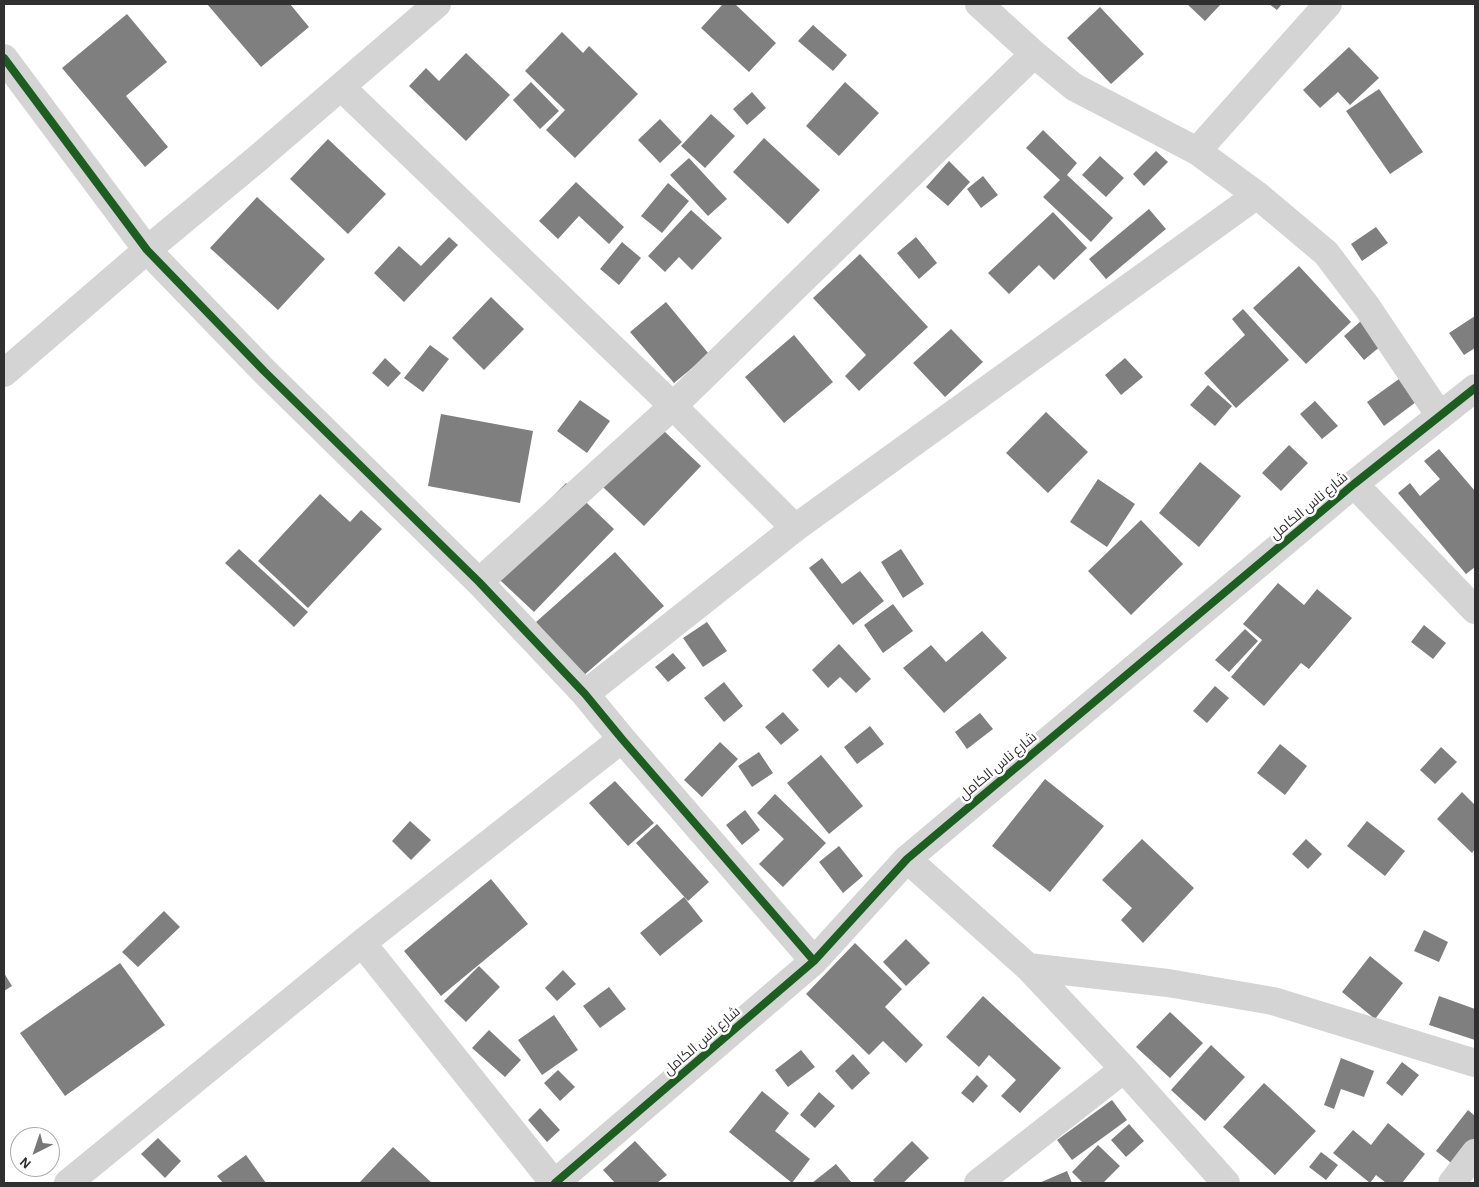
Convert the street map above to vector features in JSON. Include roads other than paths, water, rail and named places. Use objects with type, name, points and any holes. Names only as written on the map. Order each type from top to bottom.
[{"type":"street","points":[[4,373],[437,4]]},
{"type":"street","points":[[979,4],[1074,88],[1197,151],[1257,195],[1326,254],[1367,307],[1440,416]]},
{"type":"street","points":[[1197,151],[1328,4]]},
{"type":"street","points":[[479,582],[673,406],[1034,54]]},
{"type":"street","points":[[4,58],[147,250],[264,371],[479,582],[585,694],[814,962]]},
{"type":"street","points":[[341,87],[673,406],[795,528]]},
{"type":"street","points":[[585,694],[795,528],[1257,195]]},
{"type":"street","name":"شارع ناس الكامل","points":[[555,1183],[814,962],[907,859],[1354,484],[1475,388]]},
{"type":"street","points":[[1354,484],[1475,610]]},
{"type":"street","points":[[68,1183],[362,943],[622,739]]},
{"type":"street","points":[[907,859],[1028,967],[1124,1069],[1226,1183]]},
{"type":"street","points":[[362,943],[555,1183]]},
{"type":"street","points":[[1028,967],[1168,983],[1273,1001],[1475,1063]]},
{"type":"street","points":[[978,1183],[1124,1069]]},
{"type":"street","points":[[1452,1183],[1475,1153]]}]
